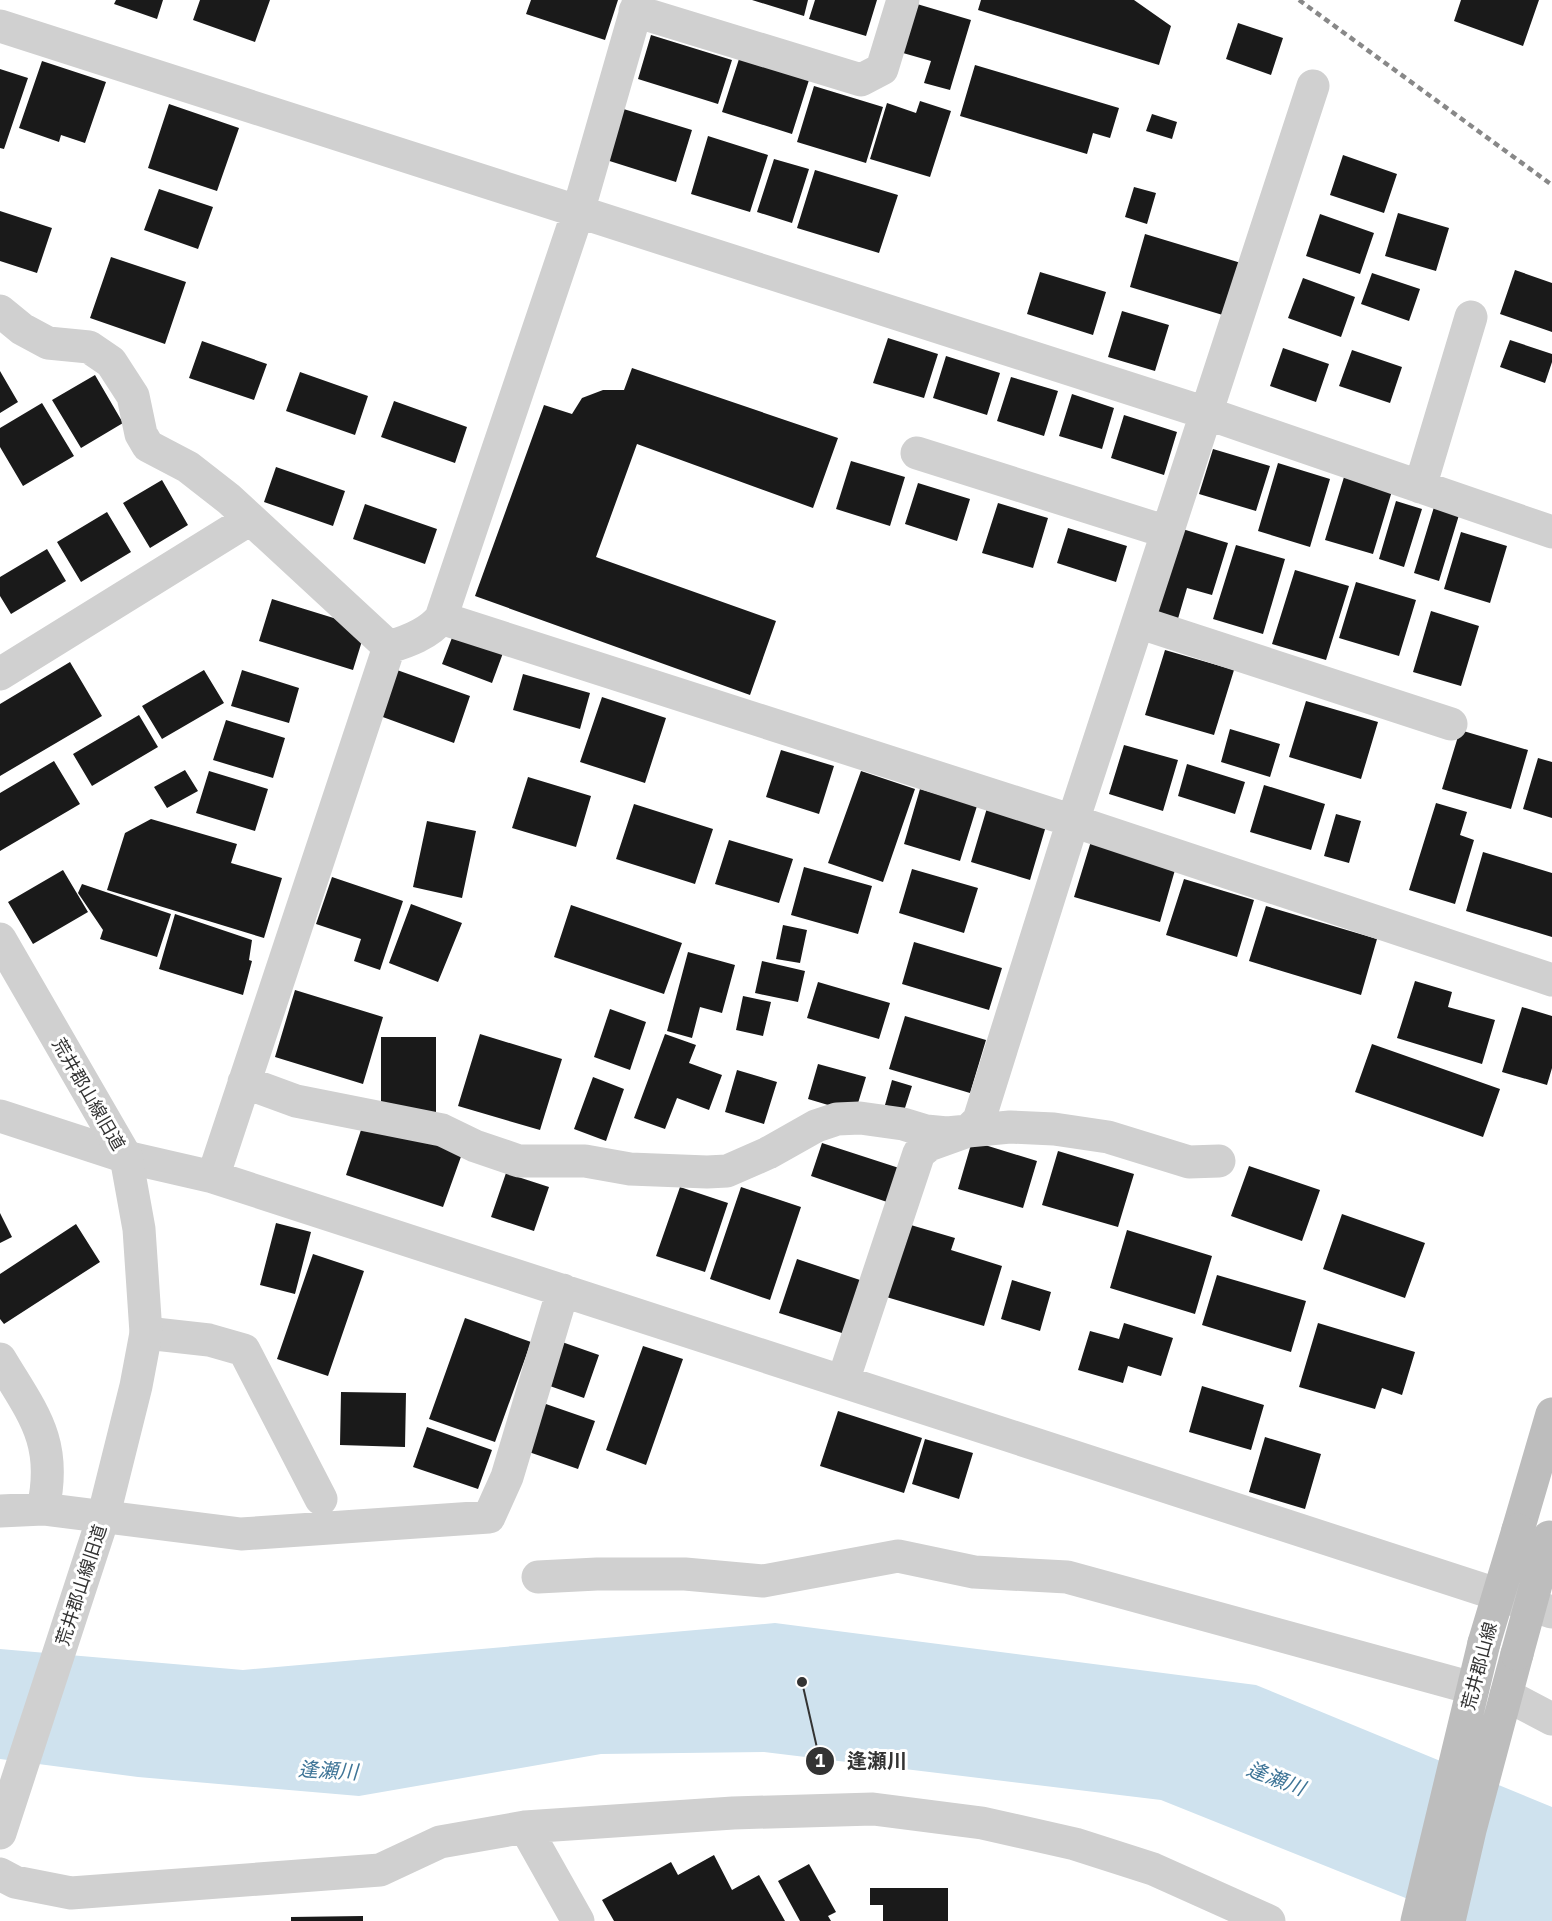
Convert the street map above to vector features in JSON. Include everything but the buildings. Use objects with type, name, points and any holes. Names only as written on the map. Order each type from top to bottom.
[{"type":"main road","name":"荒井郡山線","points":[[1417,1921],[1484,1643],[1552,1414]]},
{"type":"main road","name":"荒井郡山線","points":[[1449,1921],[1502,1707],[1551,1533]]},
{"type":"street","points":[[389,647],[413,639],[436,624],[441,618],[578,212],[637,6],[861,80],[882,69],[903,0]]},
{"type":"street","points":[[0,26],[1206,413],[1552,532]]},
{"type":"street","points":[[843,1381],[919,1153],[929,1145],[968,1131],[979,1120],[1072,821],[1313,86]]},
{"type":"street","points":[[0,311],[22,329],[48,343],[89,347],[111,362],[133,396],[141,435],[148,446],[188,467],[229,499],[389,647]]},
{"type":"street","points":[[1420,487],[1471,317]]},
{"type":"street","points":[[917,453],[1167,532]]},
{"type":"street","points":[[0,674],[250,519]]},
{"type":"street","points":[[441,618],[1072,821],[1552,980]]},
{"type":"street","points":[[1137,622],[1451,724]]},
{"type":"street","points":[[213,1177],[389,647]]},
{"type":"street","name":"荒井郡山線旧道","points":[[0,939],[126,1157],[139,1229],[146,1333],[136,1386],[103,1518],[5,1818]]},
{"type":"street","points":[[244,1082],[296,1101],[442,1130],[475,1146],[519,1161],[585,1161],[630,1169],[727,1171],[768,1153],[816,1126],[837,1119],[860,1118],[947,1133],[1010,1127],[1054,1129],[1108,1137],[1189,1162],[1219,1161]]},
{"type":"street","points":[[0,1116],[126,1157],[213,1177],[1552,1612]]},
{"type":"street","points":[[0,1511],[43,1509],[241,1534],[489,1517],[507,1477],[563,1290]]},
{"type":"street","points":[[146,1333],[209,1340],[244,1350],[321,1499]]},
{"type":"street","points":[[0,1359],[27,1401],[43,1435],[48,1455],[47,1492],[43,1509]]},
{"type":"street","points":[[538,1577],[685,1574],[763,1581],[897,1557],[974,1572],[1067,1577],[1470,1698]]},
{"type":"street","points":[[1502,1707],[1552,1719]]},
{"type":"street","points":[[0,1874],[15,1882],[71,1893],[380,1870],[440,1842],[525,1827],[734,1813],[873,1809],[982,1823],[1075,1844],[1153,1869],[1269,1921]]},
{"type":"street","points":[[525,1827],[578,1921]]},
{"type":"water","points":[[775,1623],[1256,1685],[1552,1807],[1552,1921],[1463,1921],[1161,1800],[764,1752],[601,1754],[359,1796],[138,1777],[0,1759],[0,1649],[243,1670]]},
{"type":"railway","points":[[1299,0],[1552,185]]},
{"type":"place","name":"逢瀬川","points":[[802,1682]]}]
